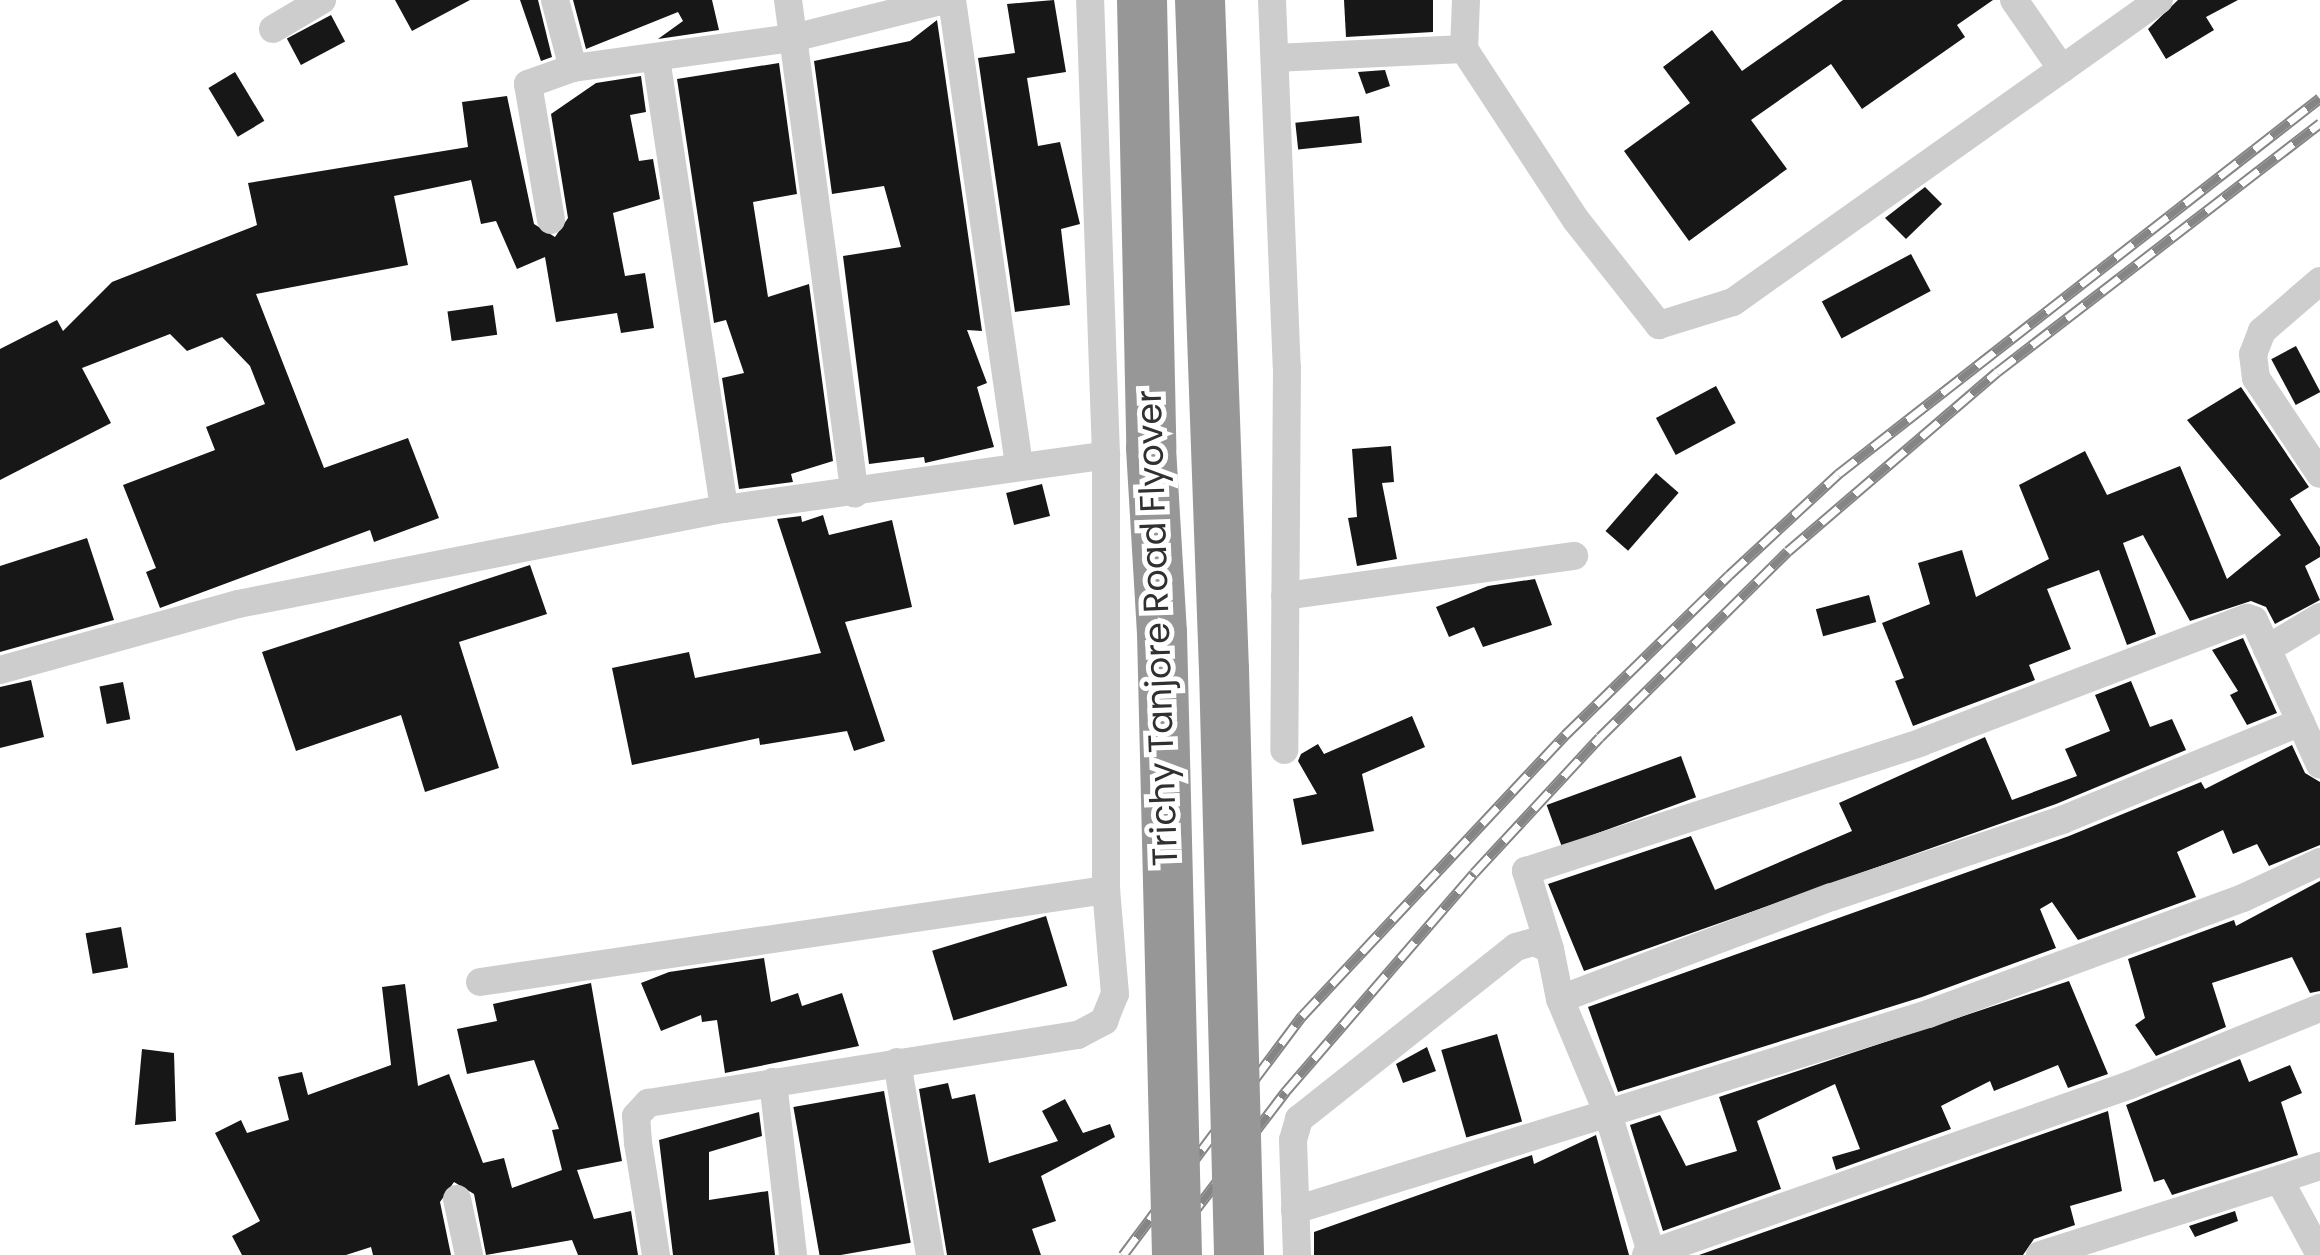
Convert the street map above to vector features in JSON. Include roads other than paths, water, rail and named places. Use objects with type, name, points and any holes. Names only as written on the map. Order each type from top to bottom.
[{"type":"highway","name":"Trichy Tanjore Road Flyover","points":[[1142,0],[1177,1255]]},
{"type":"highway","name":"Trichy Tanjore Road Flyover","points":[[1200,0],[1239,1255]]},
{"type":"street","points":[[273,29],[322,0]]},
{"type":"street","points":[[555,0],[573,68]]},
{"type":"street","points":[[788,0],[855,493]]},
{"type":"street","points":[[551,220],[528,84],[573,68],[793,38],[949,0],[1019,466]]},
{"type":"street","points":[[656,1255],[636,1116],[648,1103],[1078,1035],[1104,1021],[1115,994],[1106,890],[1106,456],[1090,0]]},
{"type":"street","points":[[1272,0],[1287,366],[1284,750]]},
{"type":"street","points":[[1466,0],[1464,49],[1576,220],[1659,325],[1733,302],[2159,0]]},
{"type":"street","points":[[2014,0],[2062,69]]},
{"type":"street","points":[[1275,58],[1464,49]]},
{"type":"street","points":[[656,58],[724,510]]},
{"type":"street","points":[[2320,281],[2262,332],[2252,354],[2256,378],[2320,474]]},
{"type":"street","points":[[0,670],[238,604],[724,510],[1106,456]]},
{"type":"street","points":[[1286,596],[1574,556]]},
{"type":"street","points":[[2267,649],[2320,617]]},
{"type":"street","points":[[2320,764],[2267,649],[2247,618],[1922,742],[1526,870],[1550,949],[1560,999],[1608,1114],[1650,1254],[2130,1085],[2320,1008]]},
{"type":"street","points":[[1560,999],[1716,938],[2062,820],[2302,722]]},
{"type":"street","points":[[1296,1210],[1928,1014],[2243,898],[2320,862]]},
{"type":"street","points":[[480,982],[1106,890]]},
{"type":"street","points":[[1297,1255],[1299,1119],[1516,947],[1534,942],[1550,949]]},
{"type":"street","points":[[897,1062],[930,1255]]},
{"type":"street","points":[[773,1082],[792,1255]]},
{"type":"street","points":[[2040,1255],[2320,1166]]},
{"type":"street","points":[[2280,1181],[2320,1255]]},
{"type":"street","points":[[457,1199],[469,1255]]},
{"type":"railway","points":[[1123,1255],[1302,1016],[1565,735],[1729,575],[1838,474],[2320,98]]},
{"type":"railway","points":[[1161,1255],[1285,1092],[1474,873],[1600,737],[1788,551],[1997,372],[2320,123]]}]
